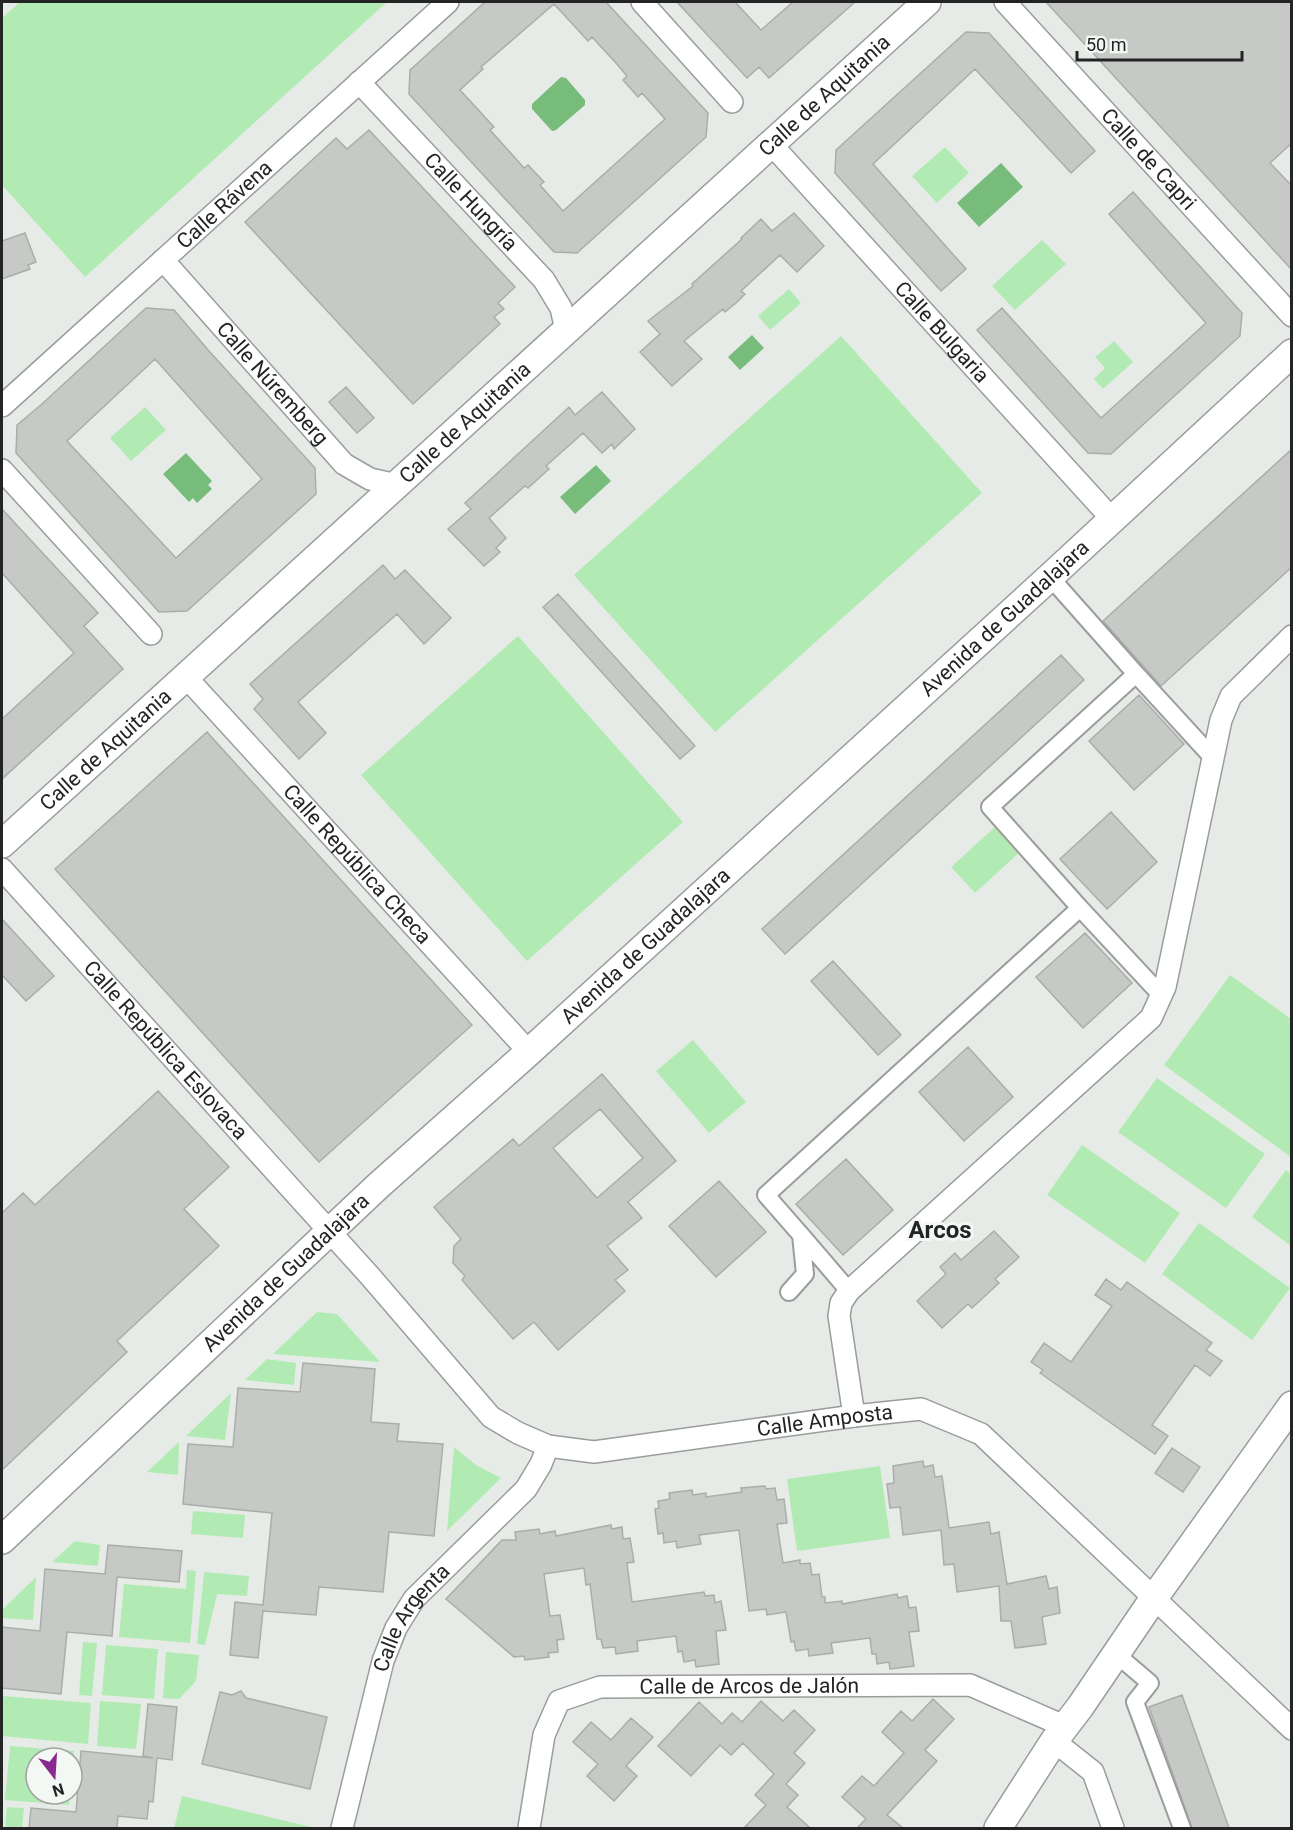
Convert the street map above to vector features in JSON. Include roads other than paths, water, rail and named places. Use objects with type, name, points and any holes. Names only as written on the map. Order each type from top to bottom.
[{"type":"street","name":"Calle Rávena","points":[[2,406],[448,2]]},
{"type":"street","points":[[642,2],[732,102]]},
{"type":"street","name":"Calle de Aquitania","points":[[2,844],[927,2]]},
{"type":"street","name":"Calle de Capri","points":[[1005,2],[1292,316]]},
{"type":"street","name":"Calle Hungría","points":[[359,82],[544,280],[561,308],[566,330]]},
{"type":"street","name":"Calle Bulgaria","points":[[771,144],[1112,519]]},
{"type":"street","name":"Calle Núremberg","points":[[163,260],[344,464],[370,479],[397,485]]},
{"type":"street","name":"Avenida de Guadalajara","points":[[2,1540],[379,1185],[529,1052],[1292,353]]},
{"type":"street","points":[[2,470],[151,634]]},
{"type":"street","points":[[1050,577],[1213,758]]},
{"type":"street","points":[[854,1416],[839,1316],[841,1303],[849,1291],[1152,1018],[1165,987],[1221,720],[1231,696],[1292,636]]},
{"type":"street","points":[[1136,674],[990,807],[1161,994]]},
{"type":"street","name":"Calle República Checa","points":[[186,676],[529,1052]]},
{"type":"street","name":"Calle República Eslovaca","points":[[2,869],[331,1232]]},
{"type":"street","points":[[849,1291],[766,1195],[1080,908]]},
{"type":"street","name":"Calle Amposta","points":[[331,1232],[490,1417],[548,1446],[594,1452],[921,1409],[981,1434],[1292,1729]]},
{"type":"street","points":[[789,1292],[805,1274],[801,1235]]},
{"type":"street","points":[[998,1828],[1059,1733],[1080,1707],[1154,1598],[1292,1404]]},
{"type":"street","name":"Calle Argenta","points":[[342,1828],[383,1661],[396,1628],[414,1599],[526,1489],[541,1464],[548,1446]]},
{"type":"street","points":[[1116,1654],[1150,1683],[1135,1702],[1182,1828]]},
{"type":"street","name":"Calle de Arcos de Jalón","points":[[529,1828],[544,1735],[559,1701],[600,1687],[970,1685],[1059,1733],[1093,1772],[1113,1828]]},
{"type":"district","name":"Arcos","points":[[940,1230]]}]
